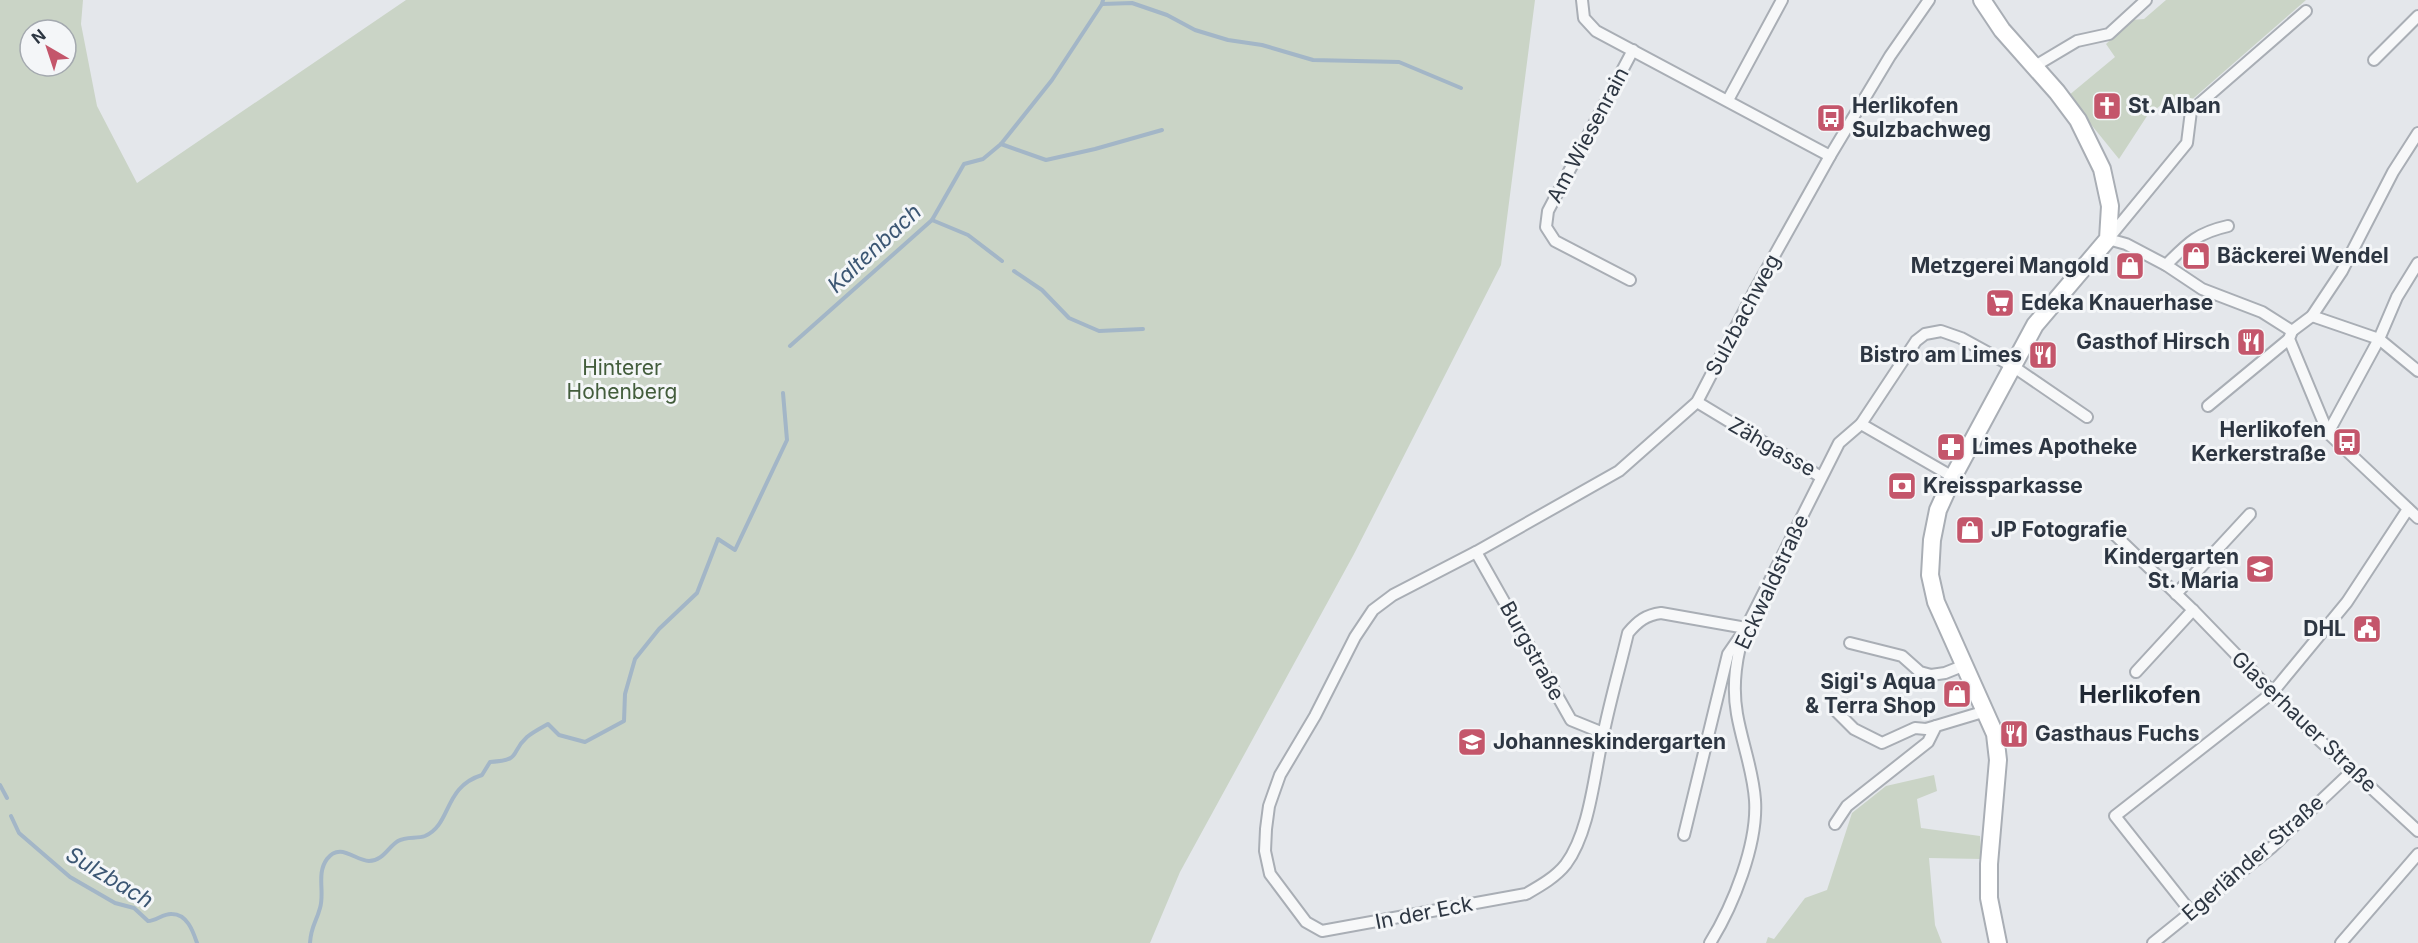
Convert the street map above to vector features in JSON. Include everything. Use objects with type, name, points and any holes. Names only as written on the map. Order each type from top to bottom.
[{"type":"main road","points":[[1982,0],[2002,30],[2035,66],[2078,120],[2102,169],[2110,206],[2108,239],[2091,262],[2035,325],[1953,477],[1938,510],[1932,540],[1930,575],[1936,602],[1995,734],[1998,760],[1989,864],[1989,898],[1998,943]]},
{"type":"street","points":[[1582,0],[1584,18],[1589,25],[1633,51],[1830,156]]},
{"type":"street","points":[[1728,100],[1782,0]]},
{"type":"street","name":"Sulzbachweg","points":[[1476,552],[1619,471],[1697,402],[1755,290],[1830,156],[1890,56],[1929,0]]},
{"type":"street","points":[[2035,66],[2076,41],[2109,34],[2146,0]]},
{"type":"street","points":[[2306,11],[2191,111],[2187,143],[2108,239],[2126,244],[2166,265],[2202,289],[2262,312],[2291,335],[2328,433],[2418,518]]},
{"type":"street","points":[[2374,60],[2418,16]]},
{"type":"street","name":"Am Wiesenrain","points":[[1630,280],[1555,242],[1546,227],[1546,219],[1548,211],[1633,51]]},
{"type":"street","points":[[2208,406],[2312,316],[2342,271],[2393,172],[2418,133]]},
{"type":"street","points":[[2166,265],[2188,241],[2200,234],[2228,226]]},
{"type":"street","points":[[2328,433],[2379,339],[2397,297],[2418,263]]},
{"type":"street","points":[[2312,316],[2379,339],[2418,371]]},
{"type":"street","name":"Zähgasse","points":[[1697,402],[1821,477],[1839,443],[1861,424],[1916,341],[1925,334],[1941,331],[1961,338],[2014,367],[2087,417]]},
{"type":"street","points":[[1861,424],[1953,477]]},
{"type":"street","name":"Eckwaldstraße","points":[[1710,943],[1736,894],[1750,842],[1754,813],[1752,772],[1735,703],[1737,652],[1746,628],[1821,477]]},
{"type":"street","points":[[2191,912],[2115,816],[2272,693],[2347,602],[2408,509]]},
{"type":"street","points":[[2176,594],[2250,514]]},
{"type":"street","name":"Glaserhauer Straße","points":[[2115,535],[2193,610],[2272,693],[2418,831]]},
{"type":"street","name":"In der Eck","points":[[1476,552],[1393,595],[1373,610],[1355,637],[1315,716],[1280,775],[1269,806],[1264,851],[1270,874],[1306,922],[1322,931],[1526,894],[1545,883],[1564,866],[1574,852],[1582,831],[1628,633],[1638,621],[1661,613],[1746,628]]},
{"type":"street","name":"Burgstraße","points":[[1476,552],[1571,720],[1603,733]]},
{"type":"street","points":[[2136,672],[2193,610]]},
{"type":"street","points":[[1684,835],[1728,654],[1746,628]]},
{"type":"street","points":[[1850,643],[1902,656],[1920,672],[1931,675],[1945,673],[1965,665]]},
{"type":"street","points":[[1837,712],[1854,729],[1882,743],[1915,728],[1926,729],[1986,711]]},
{"type":"street","points":[[1835,824],[1847,806],[1928,742],[1936,726]]},
{"type":"street","name":"Egerländer Straße","points":[[2153,943],[2272,847],[2352,771]]},
{"type":"street","points":[[2341,943],[2418,854]]},
{"type":"green space","name":"Hinterer Hohenberg","points":[[0,0],[83,0],[81,24],[97,106],[137,183],[406,0],[1535,0],[1501,265],[1354,554],[1180,872],[1150,943],[0,943]]},
{"type":"green space","points":[[2166,0],[2306,0],[2180,110],[2170,98],[2147,116],[2119,159],[2068,96],[2115,57],[2106,44],[2131,20],[2144,19]]},
{"type":"green space","points":[[1934,775],[1937,791],[1917,799],[1921,828],[1980,836],[1982,859],[1929,858],[1935,925],[1942,943],[1766,943],[1768,937],[1774,939],[1805,898],[1827,890],[1852,813],[1886,786]]},
{"type":"waterway","name":"Kaltenbach","points":[[790,346],[932,220],[964,164],[983,159],[1001,144],[1052,80],[1103,0]]},
{"type":"waterway","points":[[1102,4],[1132,3],[1167,15],[1195,30],[1228,40],[1262,45],[1313,60],[1399,62],[1461,88]]},
{"type":"waterway","points":[[1001,144],[1046,160],[1162,130]]},
{"type":"waterway","points":[[932,220],[968,235],[1002,261]]},
{"type":"waterway","points":[[1014,271],[1042,290],[1069,318],[1099,331],[1143,329]]},
{"type":"waterway","name":"Kaltenbach","points":[[310,943],[311,932],[321,902],[322,871],[332,854],[342,852],[369,861],[378,859],[401,839],[425,836],[440,823],[460,788],[482,775],[490,762],[507,760],[514,755],[527,737],[548,724],[559,735],[585,742],[624,721],[625,694],[635,659],[659,629],[697,593],[718,539],[735,550],[787,440],[783,393]]},
{"type":"waterway","name":"Sulzbach","points":[[0,785],[7,798]]},
{"type":"waterway","name":"Sulzbach","points":[[11,816],[19,833],[70,877],[115,903],[134,908],[148,921],[169,914],[182,917],[189,924],[197,943]]},
{"type":"place","name":"St. Alban","points":[[2107,106]]},
{"type":"place","name":"Herlikofen Sulzbachweg","points":[[1831,118]]},
{"type":"place","name":"Bäckerei Wendel","points":[[2196,256]]},
{"type":"place","name":"Metzgerei Mangold","points":[[2130,266]]},
{"type":"place","name":"Edeka Knauerhase","points":[[2000,303]]},
{"type":"place","name":"Gasthof Hirsch","points":[[2251,342]]},
{"type":"place","name":"Bistro am Limes","points":[[2043,355]]},
{"type":"place","name":"Herlikofen Kerkerstraße","points":[[2347,442]]},
{"type":"place","name":"Limes Apotheke","points":[[1951,447]]},
{"type":"place","name":"Kreissparkasse","points":[[1902,486]]},
{"type":"place","name":"JP Fotografie","points":[[1970,530]]},
{"type":"place","name":"Kindergarten St. Maria","points":[[2260,569]]},
{"type":"place","name":"DHL","points":[[2367,629]]},
{"type":"place","name":"Sigi's Aqua & Terra Shop","points":[[1957,694]]},
{"type":"place","name":"Gasthaus Fuchs","points":[[2014,734]]},
{"type":"place","name":"Johanneskindergarten","points":[[1472,742]]},
{"type":"district","name":"Herlikofen","points":[[2140,695]]}]
